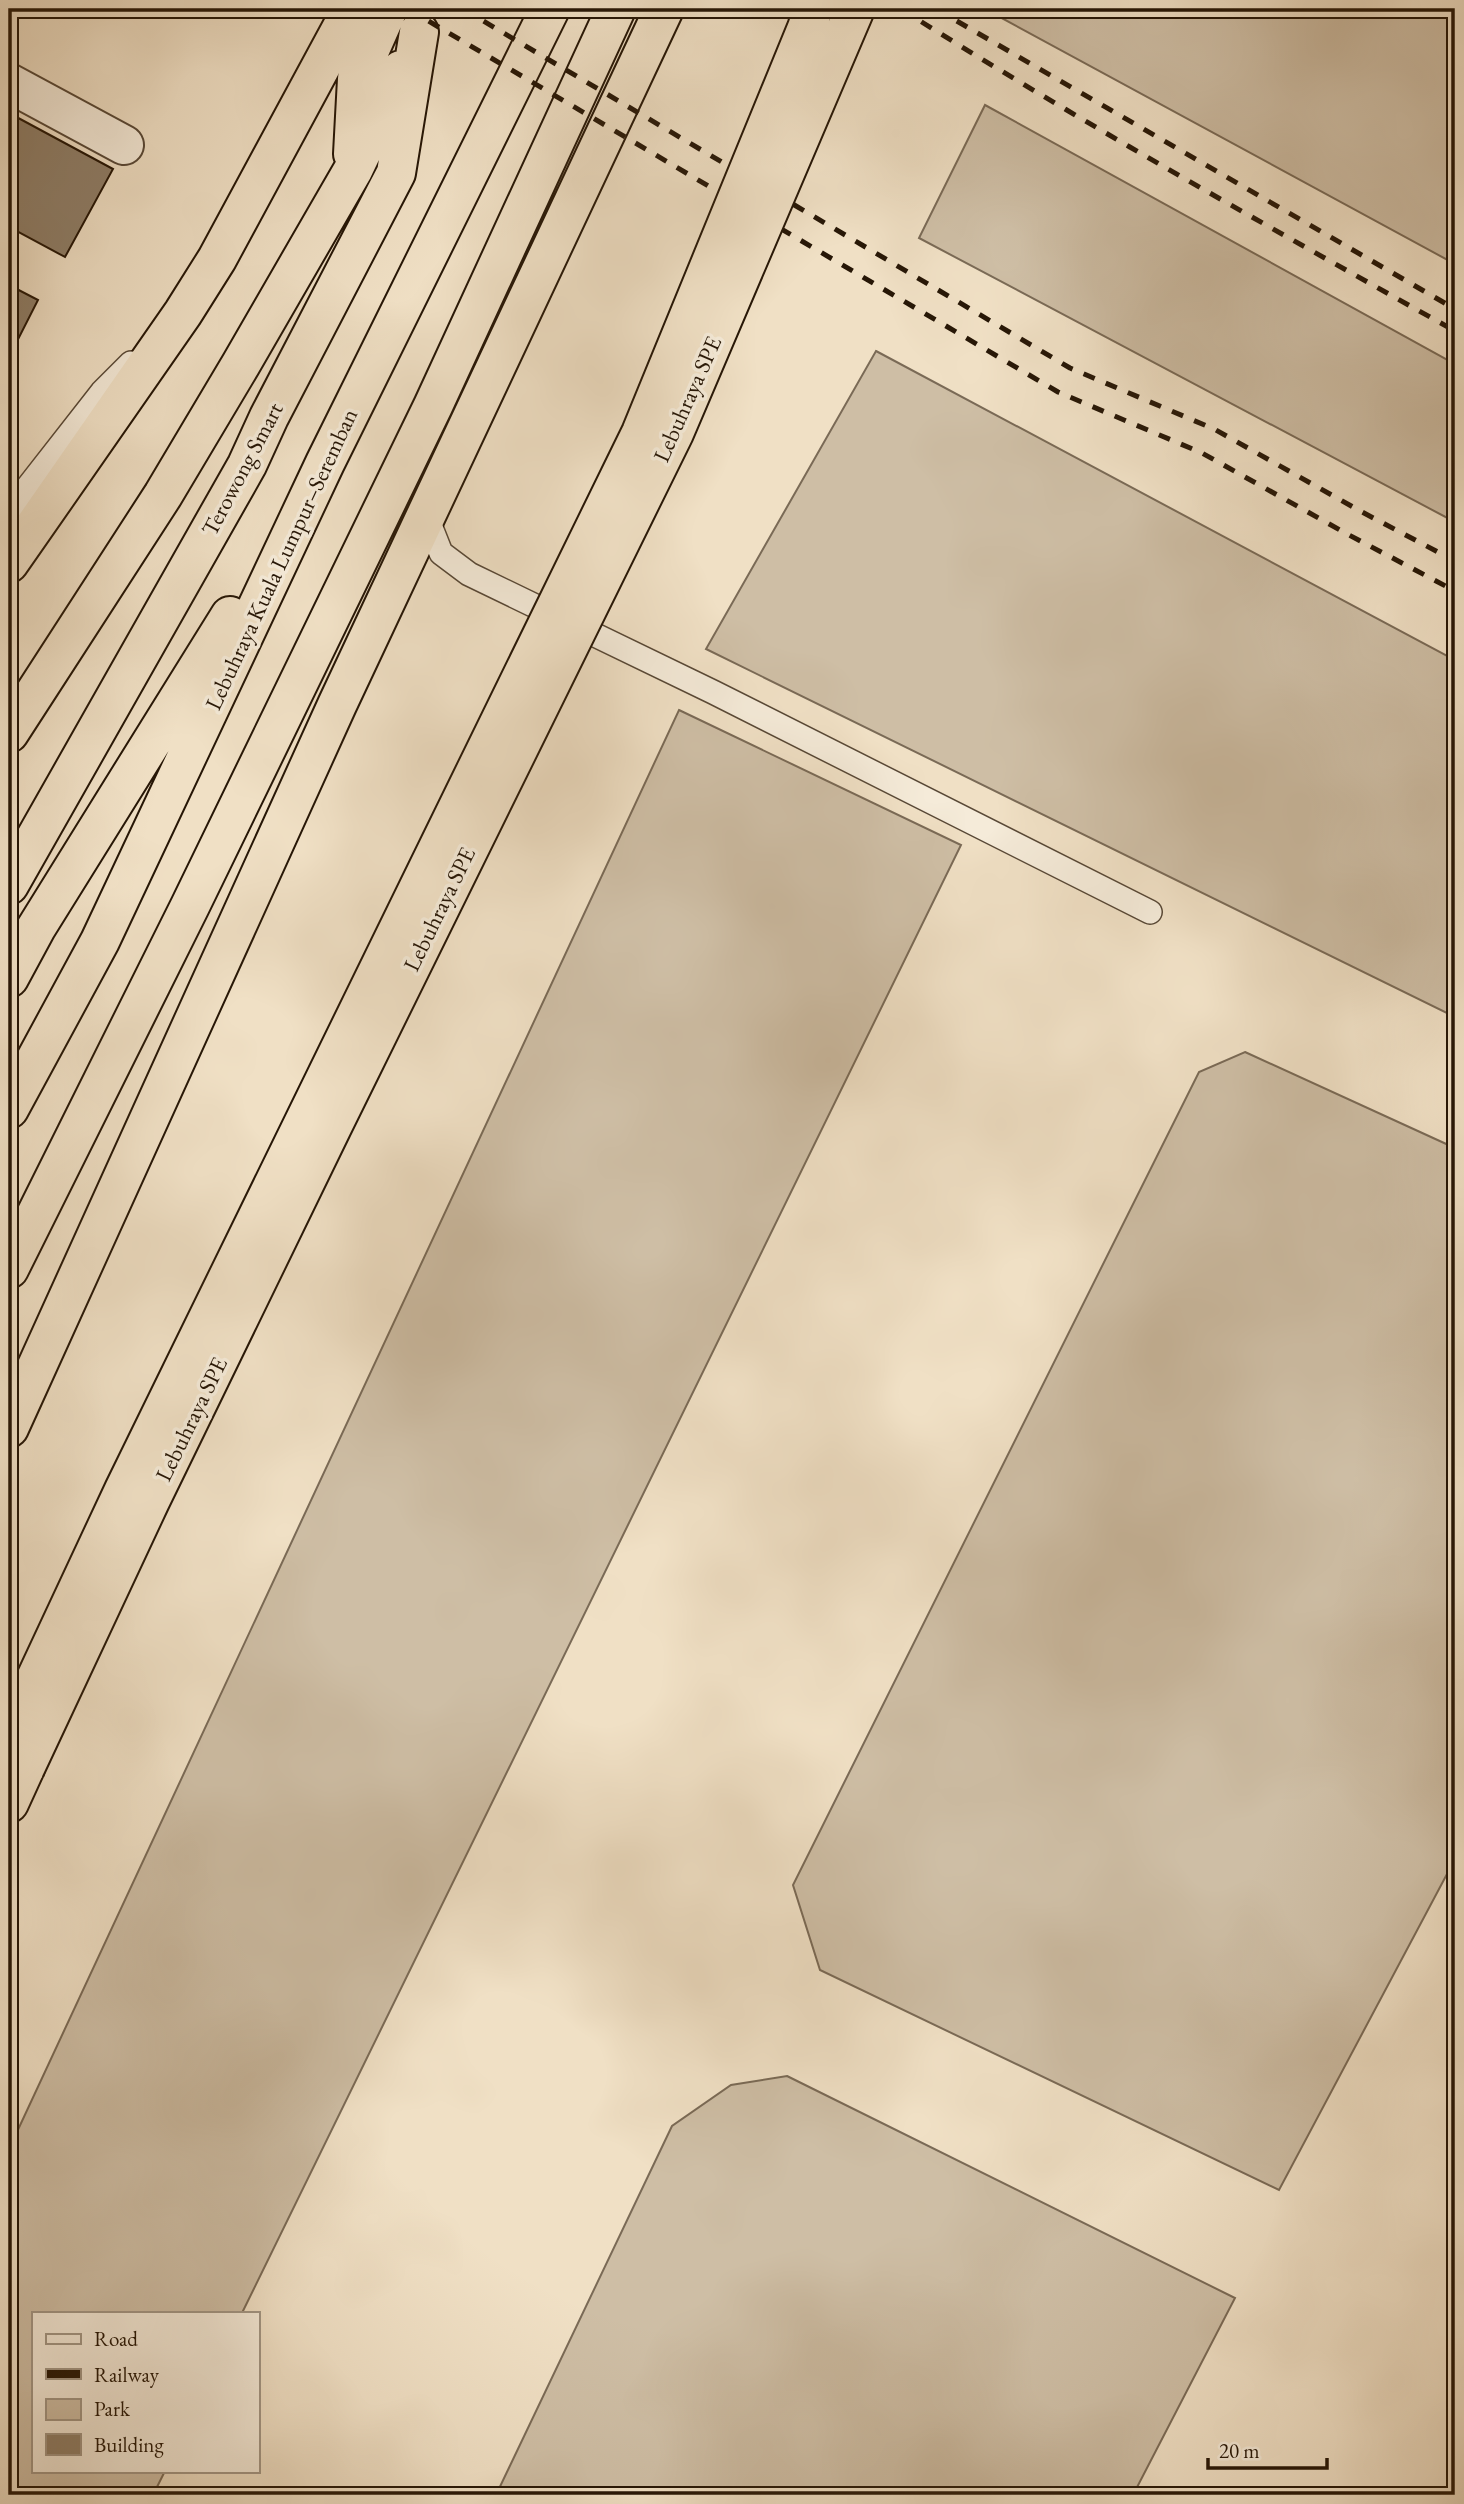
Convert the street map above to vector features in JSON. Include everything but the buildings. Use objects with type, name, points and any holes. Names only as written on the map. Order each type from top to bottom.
[{"type":"highway","points":[[9,563],[183,313],[217,259],[352,9]]},
{"type":"highway","points":[[353,170],[357,79],[388,9]]},
{"type":"highway","name":"Lebuhraya Kuala Lumpur–Seremban","points":[[9,1109],[100,941],[325,463],[550,9]]},
{"type":"highway","points":[[9,1269],[190,906],[433,406],[616,9]]},
{"type":"highway","points":[[9,1428],[337,705],[664,9]]},
{"type":"highway","name":"Lebuhraya SPE","points":[[9,1736],[124,1490],[642,433],[813,9]]},
{"type":"highway","name":"Lebuhraya SPE","points":[[9,1803],[150,1501],[332,1126],[674,433],[855,9]]},
{"type":"highway","points":[[9,733],[163,495],[353,170],[425,20]]},
{"type":"highway","name":"Terowong Smart","points":[[9,885],[247,465],[269,417],[396,173],[425,20]]},
{"type":"highway","points":[[9,978],[44,916],[325,463]]},
{"type":"street","points":[[9,83],[124,145]]},
{"type":"lane","points":[[9,511],[102,392],[183,313]]},
{"type":"lane","points":[[426,515],[441,553],[469,574],[726,699],[1150,912]]},
{"type":"green space","points":[[985,9],[1455,9],[1455,264]]},
{"type":"green space","points":[[985,105],[1455,364],[1455,522],[919,238]]},
{"type":"green space","points":[[876,351],[1455,660],[1455,1017],[706,649]]},
{"type":"green space","points":[[679,710],[961,845],[242,2312],[32,2312],[32,2472],[164,2472],[153,2495],[9,2495],[9,2149]]},
{"type":"green space","points":[[1245,1052],[1455,1148],[1455,1859],[1279,2190],[820,1970],[793,1885],[1199,1072]]},
{"type":"green space","points":[[787,2076],[1235,2298],[1133,2495],[496,2495],[672,2126],[731,2085]]},
{"type":"railway","points":[[408,9],[1058,392],[1202,453],[1455,591]]},
{"type":"railway","points":[[463,9],[1070,368],[1214,429],[1455,561]]},
{"type":"railway","points":[[901,9],[1107,134],[1455,331]]},
{"type":"railway","points":[[936,9],[1455,309]]}]
